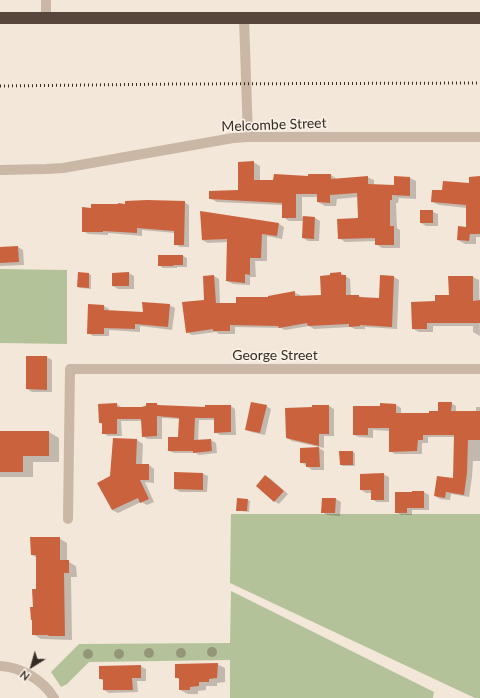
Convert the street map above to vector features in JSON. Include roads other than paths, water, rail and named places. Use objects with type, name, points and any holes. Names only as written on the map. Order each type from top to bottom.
[{"type":"highway","points":[[0,18],[480,18]]},
{"type":"street","points":[[46,0],[46,17]]},
{"type":"street","points":[[244,18],[248,137]]},
{"type":"street","name":"Melcombe Street","points":[[0,170],[63,168],[233,138],[480,137]]},
{"type":"street","name":"George Street","points":[[68,519],[70,369],[480,369]]},
{"type":"street","points":[[0,666],[18,669],[28,674],[47,688],[54,698]]},
{"type":"railway","points":[[0,86],[480,83]]}]
